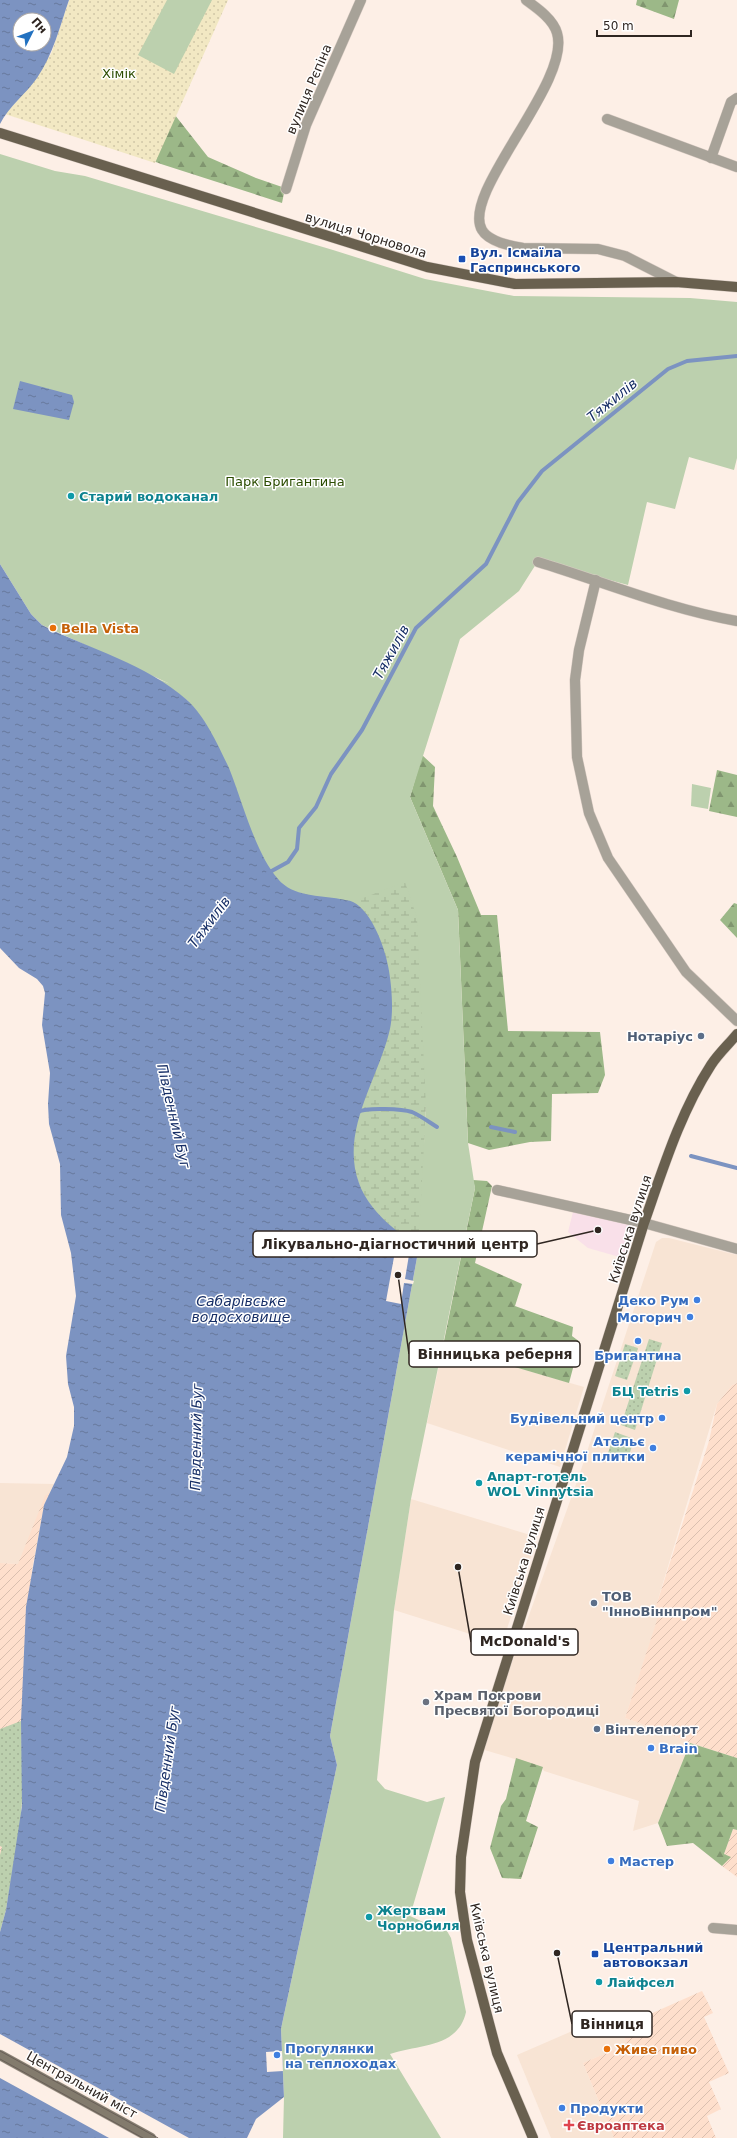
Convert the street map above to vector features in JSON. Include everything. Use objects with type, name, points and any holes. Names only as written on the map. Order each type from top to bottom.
[{"type":"main road","name":"вулиця Чорновола","points":[[0,133],[427,267],[515,284],[676,282],[737,287]]},
{"type":"main road","name":"Київська вулиця","points":[[533,2138],[497,2053],[467,1940],[460,1892],[461,1857],[475,1762],[644,1223],[673,1141],[691,1100],[712,1063],[737,1034]]},
{"type":"street","name":"вулиця Рєпіна","points":[[286,189],[306,125],[361,0]]},
{"type":"street","points":[[526,0],[548,18],[557,32],[559,47],[553,69],[542,92],[496,172],[482,205],[480,218],[482,230],[491,238],[512,246],[523,248],[598,249],[625,256],[676,282]]},
{"type":"street","points":[[711,158],[731,102],[737,98]]},
{"type":"street","points":[[607,119],[737,167]]},
{"type":"street","points":[[538,562],[596,580],[647,599],[737,621]]},
{"type":"street","points":[[596,580],[579,650],[575,680],[574,710],[577,757],[589,813],[608,858],[686,972],[737,1021]]},
{"type":"street","points":[[497,1190],[644,1223],[737,1249]]},
{"type":"street","points":[[713,1928],[737,1930]]},
{"type":"street","name":"Центральний міст","points":[[0,2055],[151,2138]]},
{"type":"shaded area","points":[[574,1208],[633,1223],[623,1258],[588,1248],[568,1232]]},
{"type":"shaded area","points":[[662,1238],[669,1238],[737,1255],[737,1383],[732,1385],[717,1404],[656,1606],[660,1613],[625,1718],[670,1734],[690,1743],[658,1823],[633,1831],[639,1801],[544,1771],[542,1767],[481,1749],[579,1476],[656,1242]]},
{"type":"shaded area","points":[[443,1346],[584,1387],[560,1467],[427,1423]]},
{"type":"shaded area","points":[[737,1383],[737,1758],[690,1743],[670,1734],[625,1718],[659,1614],[656,1606],[709,1441],[717,1404],[732,1385]]},
{"type":"shaded area","points":[[0,1483],[55,1484],[44,1505],[35,1556],[18,1564],[0,1563]]},
{"type":"shaded area","points":[[50,1492],[44,1505],[32,1570],[21,1748],[0,1932],[0,1563],[18,1564],[45,1496]]},
{"type":"shaded area","points":[[411,1499],[537,1537],[502,1644],[394,1610]]},
{"type":"shaded area","points":[[733,1829],[737,1830],[737,1877],[722,1866],[730,1857],[724,1854]]},
{"type":"shaded area","points":[[702,1991],[713,2013],[704,2017],[729,2073],[709,2082],[721,2109],[707,2116],[716,2138],[614,2138],[583,2063],[627,2044],[621,2027]]},
{"type":"shaded area","points":[[617,2018],[628,2044],[583,2063],[614,2138],[551,2138],[517,2055],[593,2022],[605,2024]]},
{"type":"green space","points":[[167,0],[212,0],[174,74],[138,55]]},
{"type":"green space","points":[[637,0],[679,0],[674,19],[636,5]]},
{"type":"green space","points":[[171,110],[208,157],[256,178],[285,188],[282,203],[161,164],[112,145]]},
{"type":"green space","name":"Парк Бригантина","points":[[0,154],[55,171],[85,176],[425,279],[514,296],[690,298],[737,302],[737,458],[734,470],[689,457],[675,509],[647,502],[628,585],[538,561],[519,591],[460,639],[410,797],[458,910],[468,1143],[475,1188],[411,1499],[394,1610],[377,1780],[385,1789],[427,1802],[445,1797],[410,1916],[436,1928],[447,1931],[451,1938],[466,2012],[462,2024],[455,2032],[446,2038],[436,2043],[390,2054],[441,2138],[283,2138],[284,2097],[281,2029],[337,1765],[330,1736],[418,1252],[426,1108],[417,918],[405,882],[345,905],[260,889],[192,712],[189,699],[168,683],[42,625],[31,614],[0,564]]},
{"type":"green space","points":[[158,679],[265,721],[368,730],[433,911],[421,1244],[413,1243],[381,1246],[188,701]]},
{"type":"green space","points":[[422,755],[435,767],[433,806],[457,857],[481,915],[497,915],[508,1031],[600,1032],[605,1075],[598,1093],[552,1094],[551,1141],[530,1142],[489,1150],[468,1143],[458,910],[410,797]]},
{"type":"green space","points":[[717,770],[737,775],[737,817],[709,811]]},
{"type":"green space","points":[[692,784],[711,788],[708,809],[691,806]]},
{"type":"green space","points":[[734,903],[737,904],[737,938],[720,920]]},
{"type":"green space","points":[[473,1180],[487,1181],[492,1186],[475,1263],[522,1284],[515,1306],[573,1327],[572,1336],[580,1342],[569,1383],[443,1346],[475,1188]]},
{"type":"green space","points":[[649,1339],[662,1343],[635,1430],[621,1425]]},
{"type":"green space","points":[[625,1344],[638,1348],[627,1380],[615,1376]]},
{"type":"green space","points":[[615,1432],[634,1439],[628,1459],[608,1453]]},
{"type":"green space","points":[[21,1721],[23,1789],[20,1826],[6,1910],[0,1932],[0,1855],[2,1847],[0,1846],[0,1729]]},
{"type":"green space","points":[[690,1743],[737,1758],[737,1830],[733,1829],[724,1854],[731,1857],[722,1866],[693,1843],[667,1846],[658,1823]]},
{"type":"green space","points":[[516,1758],[543,1767],[526,1821],[538,1827],[521,1879],[502,1878],[490,1848],[501,1806],[506,1799]]},
{"type":"sand","name":"Хімік","points":[[69,0],[228,0],[155,163],[5,114],[16,102],[52,51]]},
{"type":"water","points":[[0,0],[69,0],[52,49],[52,12],[12,12],[12,52],[51,52],[43,69],[33,84],[8,111],[0,124]]},
{"type":"water","points":[[20,381],[72,395],[74,402],[69,420],[13,409]]},
{"type":"water","name":"Сабарівське водосховище","points":[[0,564],[31,614],[42,625],[154,676],[171,687],[194,707],[200,714],[221,751],[229,768],[262,855],[278,879],[284,885],[299,892],[350,901],[360,907],[372,922],[377,932],[385,953],[389,971],[392,1002],[391,1026],[362,1107],[354,1145],[354,1164],[361,1189],[368,1201],[386,1222],[409,1240],[418,1252],[330,1736],[337,1765],[281,2029],[284,2097],[256,2119],[247,2138],[0,2138],[0,1932],[6,1910],[22,1806],[21,1721],[26,1607],[44,1505],[67,1457],[74,1426],[74,1407],[68,1384],[66,1356],[76,1296],[71,1253],[61,1215],[60,1164],[49,1124],[48,1104],[50,1073],[42,1025],[45,993],[43,986],[37,979],[19,968],[0,948]]},
{"type":"pier","points":[[396,1246],[410,1249],[405,1279],[414,1281],[413,1284],[404,1283],[401,1304],[386,1301]]},
{"type":"pier","points":[[0,2034],[189,2138],[109,2138],[0,2078]]},
{"type":"pier","points":[[282,2051],[283,2071],[267,2072],[266,2052]]},
{"type":"waterway","name":"Тяжилів","points":[[268,873],[288,862],[297,849],[299,828],[316,807],[331,774],[362,730],[416,628],[486,564],[518,502],[542,471],[668,369],[687,361],[737,356]]},
{"type":"waterway","points":[[358,1112],[369,1109],[393,1109],[407,1111],[419,1115],[437,1127]]},
{"type":"waterway","points":[[491,1127],[515,1132]]},
{"type":"waterway","points":[[691,1156],[737,1168]]},
{"type":"tram line","points":[[0,2051],[158,2138]]},
{"type":"tram line","points":[[0,2059],[143,2138]]},
{"type":"place","name":"Вул. Ісмаїла Гаспринського","points":[[462,259]]},
{"type":"place","name":"Старий водоканал","points":[[71,496]]},
{"type":"place","name":"Bella Vista","points":[[53,628]]},
{"type":"place","name":"Нотаріус","points":[[701,1036]]},
{"type":"place","name":"Лікувально-діагностичний центр","points":[[598,1230]]},
{"type":"place","name":"Вінницька реберня","points":[[398,1275]]},
{"type":"place","name":"Деко Рум","points":[[697,1300]]},
{"type":"place","name":"Могорич","points":[[690,1317]]},
{"type":"place","name":"Бригантина","points":[[638,1341]]},
{"type":"place","name":"БЦ Tetris","points":[[687,1391]]},
{"type":"place","name":"Будівельний центр","points":[[662,1418]]},
{"type":"place","name":"Ательє керамічної плитки","points":[[653,1448]]},
{"type":"place","name":"Апарт-готель WOL Vinnytsia","points":[[479,1483]]},
{"type":"place","name":"McDonald's","points":[[458,1567]]},
{"type":"place","name":"ТОВ \"ІнноВіннпром\"","points":[[594,1603]]},
{"type":"place","name":"Храм Покрови Пресвятої Богородиці","points":[[426,1702]]},
{"type":"place","name":"Вінтелепорт","points":[[597,1729]]},
{"type":"place","name":"Brain","points":[[651,1748]]},
{"type":"place","name":"Мастер","points":[[611,1861]]},
{"type":"place","name":"Жертвам Чорнобиля","points":[[369,1917]]},
{"type":"place","name":"Вінниця","points":[[557,1953]]},
{"type":"place","name":"Центральний автовокзал","points":[[595,1954]]},
{"type":"place","name":"Лайфсел","points":[[599,1982]]},
{"type":"place","name":"Живе пиво","points":[[607,2049]]},
{"type":"place","name":"Прогулянки на теплоходах","points":[[277,2055]]},
{"type":"place","name":"Продукти","points":[[562,2108]]},
{"type":"place","name":"Євроаптека","points":[[569,2125]]},
{"type":"water label","name":"Південний Буг","points":[[174,1116]]},
{"type":"water label","name":"Південний Буг","points":[[196,1437]]},
{"type":"water label","name":"Південний Буг","points":[[167,1759]]}]
